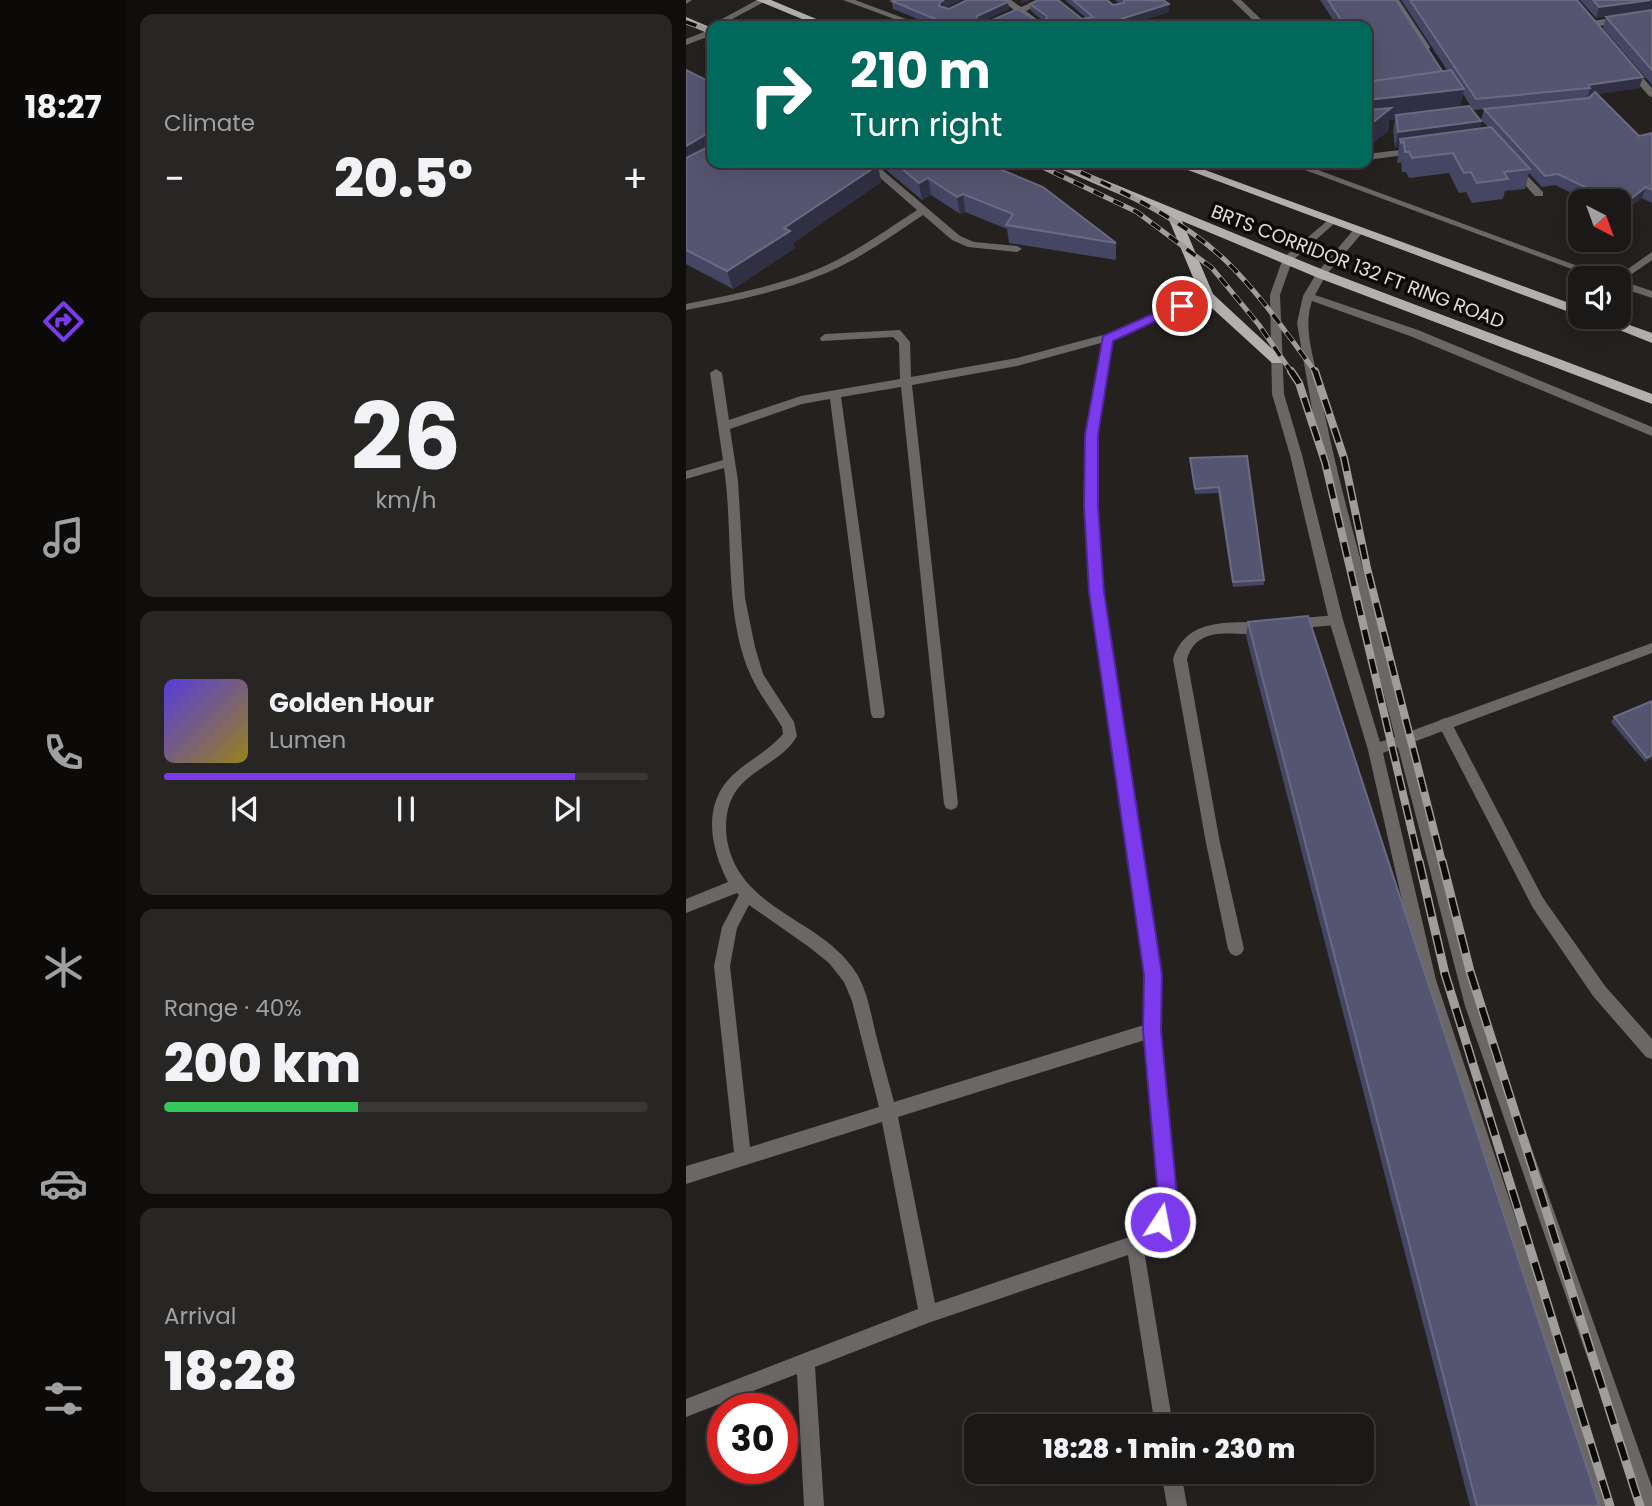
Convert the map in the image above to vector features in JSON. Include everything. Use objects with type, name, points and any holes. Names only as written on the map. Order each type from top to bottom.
[{"type":"main road","points":[[763,0],[816,21]]},
{"type":"main road","points":[[686,20],[707,27]]},
{"type":"main road","name":"BRTS CORRIDOR 132 FT RING ROAD","points":[[1065,168],[1321,274],[1652,399]]},
{"type":"main road","name":"BRTS CORRIDOR 132 FT RING ROAD","points":[[1189,168],[1568,308]]},
{"type":"main road","points":[[1174,215],[1206,296],[1277,360]]},
{"type":"main road","points":[[1627,329],[1652,338]]},
{"type":"street","points":[[724,21],[763,0]]},
{"type":"street","points":[[847,0],[907,21]]},
{"type":"street","points":[[1005,0],[1035,21]]},
{"type":"street","points":[[994,21],[1045,0]]},
{"type":"street","points":[[1236,0],[1259,21]]},
{"type":"street","points":[[1395,0],[1429,53]]},
{"type":"street","points":[[1601,34],[1589,20],[1652,15]]},
{"type":"street","points":[[686,42],[707,30]]},
{"type":"street","points":[[1626,64],[1652,94]]},
{"type":"street","points":[[1372,156],[1422,150]]},
{"type":"street","points":[[1506,158],[1539,194]]},
{"type":"street","points":[[874,168],[956,238],[972,245],[1017,249]]},
{"type":"street","points":[[1305,168],[1572,266]]},
{"type":"street","points":[[686,307],[760,292],[807,277],[843,261],[923,210]]},
{"type":"street","points":[[1332,220],[1287,260],[1275,295],[1278,394],[1296,455],[1336,620],[1375,750],[1428,980],[1602,1506]]},
{"type":"street","points":[[1359,230],[1321,274],[1308,296],[1302,323],[1322,432],[1473,1006],[1649,1506]]},
{"type":"street","points":[[1631,272],[1652,255]]},
{"type":"street","points":[[1631,287],[1652,295]]},
{"type":"street","points":[[725,426],[779,406],[1025,360],[1107,338],[1206,296]]},
{"type":"street","points":[[1308,296],[1414,333],[1652,432]]},
{"type":"street","points":[[825,338],[896,333],[904,342],[951,804]]},
{"type":"street","points":[[686,1408],[928,1314],[1135,1247],[1147,1240],[1160,1222],[1168,1196],[1152,1030],[1153,975],[1097,592],[1092,518],[1092,435],[1107,338]]},
{"type":"street","points":[[716,373],[730,461],[739,598],[747,648],[757,675],[789,726],[790,736],[783,746],[733,781],[726,794],[718,830],[720,853],[743,889],[836,959],[852,979],[889,1110],[928,1314]]},
{"type":"street","points":[[835,394],[878,714]]},
{"type":"street","points":[[686,475],[730,461]]},
{"type":"street","points":[[1237,949],[1180,659],[1182,646],[1190,637],[1200,632],[1336,620]]},
{"type":"street","points":[[1375,750],[1652,648]]},
{"type":"street","points":[[1445,724],[1538,903],[1599,991],[1652,1051]]},
{"type":"street","points":[[686,906],[743,889]]},
{"type":"street","points":[[743,889],[730,928],[722,966],[743,1156]]},
{"type":"street","points":[[686,1175],[1152,1030]]},
{"type":"street","points":[[1135,1247],[1162,1414]]},
{"type":"street","points":[[806,1363],[814,1506]]},
{"type":"street","points":[[1173,1484],[1177,1506]]},
{"type":"building","points":[[944,0],[939,6],[949,9],[967,0],[1008,2],[977,16],[976,20],[990,21],[940,21],[892,1]]},
{"type":"building","points":[[1038,0],[1058,0],[1082,19],[1093,17],[1073,0],[1107,0],[1113,5],[1124,3],[1124,0],[1163,0],[1169,4],[1115,21],[1045,21],[1047,16],[1030,4]]},
{"type":"building","points":[[1328,0],[1396,0],[1442,71],[1372,81],[1372,21],[1342,21]]},
{"type":"building","points":[[1410,0],[1577,0],[1643,77],[1588,85],[1590,88],[1476,99]]},
{"type":"building","points":[[1593,0],[1651,0],[1599,7]]},
{"type":"building","points":[[1018,9],[1035,20],[1045,21],[990,21]]},
{"type":"building","points":[[1652,10],[1652,70],[1606,17]]},
{"type":"building","points":[[686,70],[707,80],[707,136],[686,146]]},
{"type":"building","points":[[1451,70],[1464,89],[1372,100],[1372,81]]},
{"type":"building","points":[[1595,92],[1639,136],[1652,133],[1652,190],[1646,187],[1631,199],[1631,189],[1589,189],[1558,174],[1545,176],[1484,109],[1589,98]]},
{"type":"building","points":[[1469,106],[1481,121],[1398,132],[1396,115]]},
{"type":"building","points":[[1391,108],[1372,123],[1372,110]]},
{"type":"building","points":[[1491,127],[1530,169],[1504,172],[1508,179],[1477,183],[1471,172],[1464,173],[1453,153],[1412,158],[1409,152],[1405,152],[1404,142],[1401,143],[1400,139]]},
{"type":"building","points":[[707,148],[707,168],[874,168],[784,228],[790,231],[727,271],[686,250],[686,158]]},
{"type":"building","points":[[901,168],[997,168],[1043,187],[1116,243],[1006,225],[1013,214],[963,194],[957,197],[928,178],[919,183]]},
{"type":"building","points":[[1247,456],[1264,580],[1233,582],[1219,487],[1195,489],[1190,458]]},
{"type":"building","points":[[1308,616],[1599,1505],[1477,1506],[1248,622]]},
{"type":"building","points":[[1652,701],[1652,755],[1647,758],[1614,717]]},
{"type":"railway","points":[[686,22],[707,29]]},
{"type":"railway","points":[[1045,168],[1137,212],[1212,268],[1259,325],[1292,373]]},
{"type":"railway","points":[[1072,168],[1147,205],[1208,245],[1250,287],[1315,372]]},
{"type":"railway","points":[[1291,371],[1299,383],[1325,462],[1419,862]]},
{"type":"railway","points":[[1315,372],[1344,458],[1367,568],[1442,862]]},
{"type":"railway","points":[[1419,861],[1445,974],[1610,1506]]},
{"type":"railway","points":[[1442,861],[1470,971],[1640,1506]]},
{"type":"route","points":[[1160,1222],[1168,1196],[1152,1030],[1153,975],[1097,592],[1091,506],[1092,435],[1107,338],[1182,306]]}]
